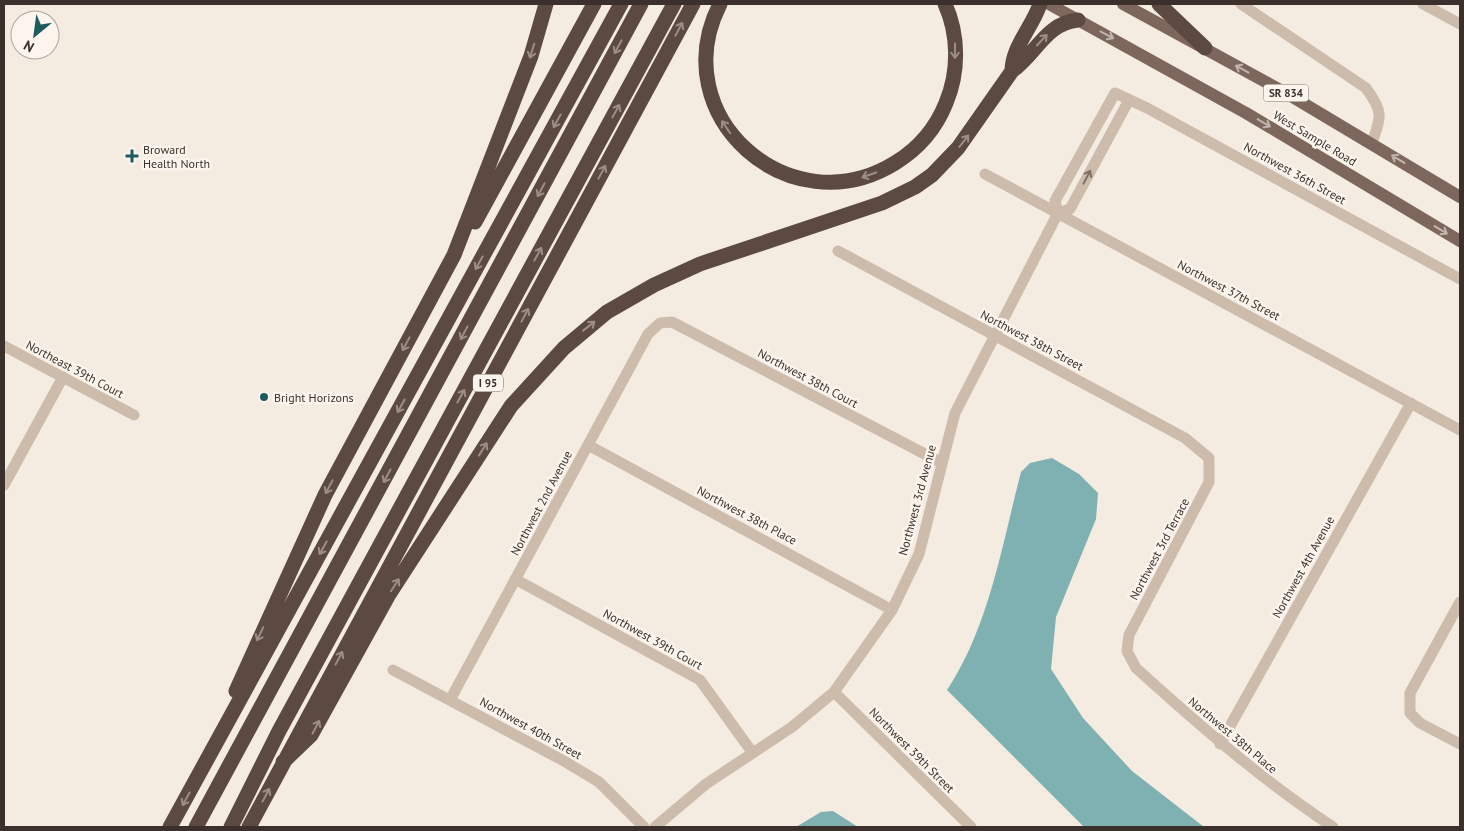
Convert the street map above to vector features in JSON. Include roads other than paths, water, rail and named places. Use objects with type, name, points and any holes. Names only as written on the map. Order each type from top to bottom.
[{"type":"highway","points":[[454,255],[531,56],[546,4]]},
{"type":"highway","points":[[201,771],[252,651],[325,495],[454,255],[486,204],[594,4]]},
{"type":"highway","points":[[170,827],[621,4]]},
{"type":"highway","points":[[196,827],[641,4]]},
{"type":"highway","points":[[224,827],[279,731],[674,4]]},
{"type":"highway","name":"I 95","points":[[249,827],[693,4]]},
{"type":"highway","points":[[720,4],[708,35],[706,78],[713,104],[724,125],[745,149],[781,173],[807,180],[839,182],[873,174],[889,167],[917,146],[936,122],[948,98],[955,63],[955,41],[945,4]]},
{"type":"highway","points":[[1012,71],[1012,60],[1032,24],[1040,4]]},
{"type":"highway","points":[[1159,4],[1205,48]]},
{"type":"highway","points":[[283,762],[312,735],[388,596],[511,406],[564,348],[608,312],[654,284],[700,264],[882,203],[915,187],[932,175],[958,148],[1012,71],[1020,65],[1051,31],[1064,22],[1078,20]]},
{"type":"highway","points":[[231,827],[279,731]]},
{"type":"main road","name":"West Sample Road","points":[[1049,4],[1246,113],[1460,241]]},
{"type":"main road","name":"West Sample Road","points":[[1123,4],[1205,48],[1460,197]]},
{"type":"street","points":[[1241,4],[1366,88],[1378,104],[1381,116],[1372,144]]},
{"type":"street","points":[[1423,4],[1460,24]]},
{"type":"street","name":"Northwest 36th Street","points":[[1115,93],[1460,279]]},
{"type":"street","name":"Northwest 3rd Avenue","points":[[655,827],[706,784],[792,727],[834,692],[892,610],[919,554],[955,413],[1058,213],[1055,201],[1115,93]]},
{"type":"street","name":"Northwest 3rd Avenue","points":[[1058,213],[1070,209],[1129,100]]},
{"type":"street","name":"Northwest 37th Street","points":[[985,174],[1460,430]]},
{"type":"street","name":"Northwest 38th Street","points":[[838,251],[1185,438],[1209,458]]},
{"type":"street","name":"Northwest 38th Court","points":[[660,323],[672,322],[942,463]]},
{"type":"street","name":"Northwest 2nd Avenue","points":[[450,700],[648,334],[660,323]]},
{"type":"street","name":"Northeast 39th Court","points":[[4,346],[134,415]]},
{"type":"street","points":[[4,485],[63,377]]},
{"type":"street","name":"Northwest 4th Avenue","points":[[1220,744],[1410,403]]},
{"type":"street","name":"Northwest 38th Place","points":[[588,445],[892,610]]},
{"type":"street","name":"Northwest 3rd Terrace","points":[[1127,651],[1129,635],[1210,482],[1209,458]]},
{"type":"street","name":"Northwest 39th Court","points":[[516,579],[700,680],[752,752]]},
{"type":"street","points":[[1460,602],[1410,694],[1410,713],[1420,723],[1460,744]]},
{"type":"street","name":"Northwest 38th Place","points":[[1127,651],[1136,668],[1220,744],[1289,798],[1333,827]]},
{"type":"street","name":"Northwest 40th Street","points":[[393,670],[599,782],[644,827]]},
{"type":"street","name":"Northwest 39th Street","points":[[834,692],[971,827]]},
{"type":"water","points":[[1052,458],[1079,474],[1098,493],[1096,519],[1056,617],[1051,669],[1083,718],[1132,771],[1204,827],[1084,827],[947,690],[974,640],[984,613],[993,585],[1021,472],[1030,463]]},
{"type":"water","points":[[833,811],[858,827],[796,827],[821,812]]},
{"type":"place","name":"Broward Health North","points":[[132,156]]},
{"type":"place","name":"Bright Horizons","points":[[264,397]]}]
